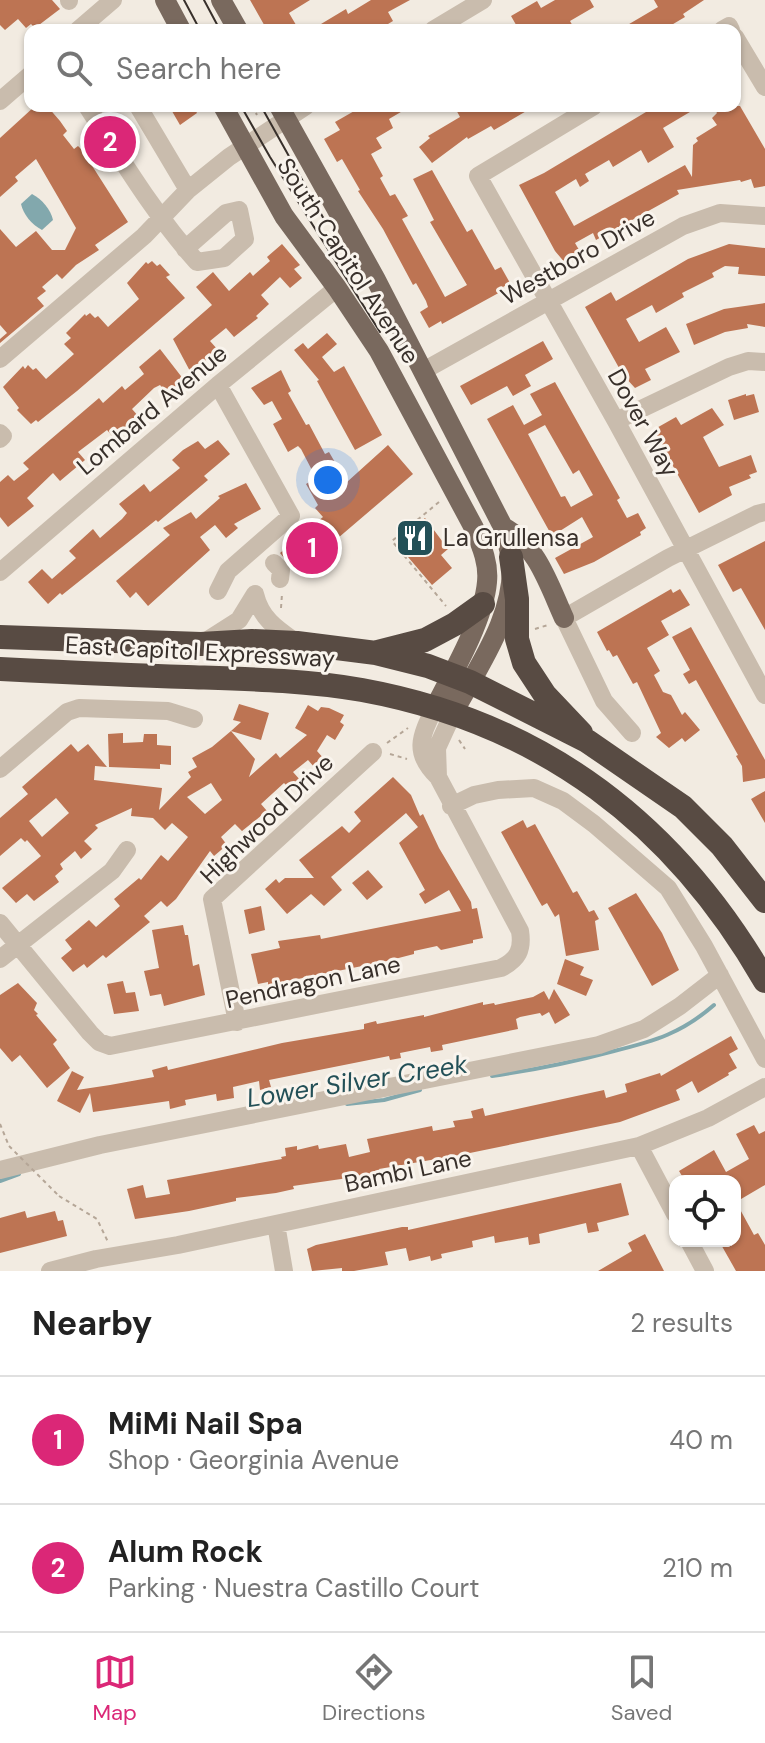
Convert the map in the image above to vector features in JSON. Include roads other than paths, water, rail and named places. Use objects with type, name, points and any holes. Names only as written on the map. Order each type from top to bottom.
[{"type":"highway","points":[[511,557],[517,599],[517,639],[524,663],[545,695],[587,741]]},
{"type":"highway","points":[[376,653],[425,640],[483,604]]},
{"type":"highway","name":"East Capitol Expressway","points":[[0,637],[201,644],[252,641],[297,643],[376,653],[428,666],[587,741],[683,807],[722,846],[765,901]]},
{"type":"highway","name":"East Capitol Expressway","points":[[0,669],[292,681],[364,691],[444,710],[549,756],[621,805],[659,840],[698,885],[742,942],[765,981]]},
{"type":"main road","points":[[165,0],[178,24]]},
{"type":"main road","points":[[221,0],[235,24]]},
{"type":"main road","name":"South Capitol Avenue","points":[[226,112],[284,216],[379,351],[474,528],[486,558],[488,580],[461,679]]},
{"type":"main road","name":"South Capitol Avenue","points":[[283,112],[375,278],[503,527],[511,557],[511,578],[500,622],[444,710]]},
{"type":"main road","points":[[503,527],[516,534],[530,550],[557,621]]},
{"type":"street","points":[[89,24],[113,0]]},
{"type":"street","points":[[443,24],[483,0]]},
{"type":"street","points":[[741,50],[765,87]]},
{"type":"street","points":[[0,101],[24,80]]},
{"type":"street","points":[[91,112],[160,220],[185,249]]},
{"type":"street","points":[[142,112],[188,190]]},
{"type":"street","points":[[0,359],[160,220],[188,190],[283,112]]},
{"type":"street","name":"Dover Way","points":[[584,112],[478,176],[765,695]]},
{"type":"street","name":"Westboro Drive","points":[[423,371],[683,226],[720,213],[765,216]]},
{"type":"street","name":"Lombard Avenue","points":[[0,572],[218,385],[337,288]]},
{"type":"street","points":[[616,421],[729,367],[748,361],[765,362]]},
{"type":"street","points":[[218,385],[291,516],[228,571],[218,591]]},
{"type":"street","points":[[0,433],[3,436],[0,439]]},
{"type":"street","points":[[632,733],[604,701],[557,621],[685,549],[765,512]]},
{"type":"street","points":[[201,644],[239,620],[255,594],[268,623],[297,643]]},
{"type":"street","points":[[0,769],[67,712],[79,708],[168,711],[194,719]]},
{"type":"street","points":[[444,710],[421,741],[421,753],[425,765],[438,777],[451,806],[474,795],[534,788],[563,801],[594,824],[668,888],[765,1059]]},
{"type":"street","name":"Highwood Drive","points":[[237,1022],[212,899],[373,752]]},
{"type":"street","name":"Pendragon Lane","points":[[17,945],[90,1033],[99,1042],[110,1046],[501,968],[520,953],[520,931],[451,806]]},
{"type":"street","points":[[0,959],[112,871],[127,850]]},
{"type":"street","points":[[0,923],[17,945]]},
{"type":"street","points":[[0,1170],[100,1145],[599,1045],[644,1029],[720,975]]},
{"type":"street","name":"Bambi Lane","points":[[50,1271],[639,1146],[708,1118],[765,1087]]},
{"type":"street","points":[[639,1146],[669,1203]]},
{"type":"street","points":[[276,1224],[284,1271]]},
{"type":"street","points":[[692,1247],[705,1271]]},
{"type":"water","points":[[32,194],[46,205],[53,220],[42,230],[28,219],[21,204]]},
{"type":"waterway","name":"Lower Silver Creek","points":[[492,1076],[642,1044],[679,1029],[714,1005]]},
{"type":"waterway","name":"Lower Silver Creek","points":[[347,1104],[384,1100],[420,1090]]},
{"type":"waterway","name":"Lower Silver Creek","points":[[0,1181],[19,1174]]},
{"type":"tram line","points":[[184,0],[197,24]]},
{"type":"tram line","points":[[204,0],[217,24]]},
{"type":"tram line","points":[[244,112],[380,332]]},
{"type":"tram line","points":[[264,112],[325,221]]},
{"type":"place","name":"Alum Rock","points":[[110,142]]},
{"type":"place","name":"La Grullensa","points":[[415,538]]},
{"type":"place","name":"MiMi Nail Spa","points":[[312,548]]}]
